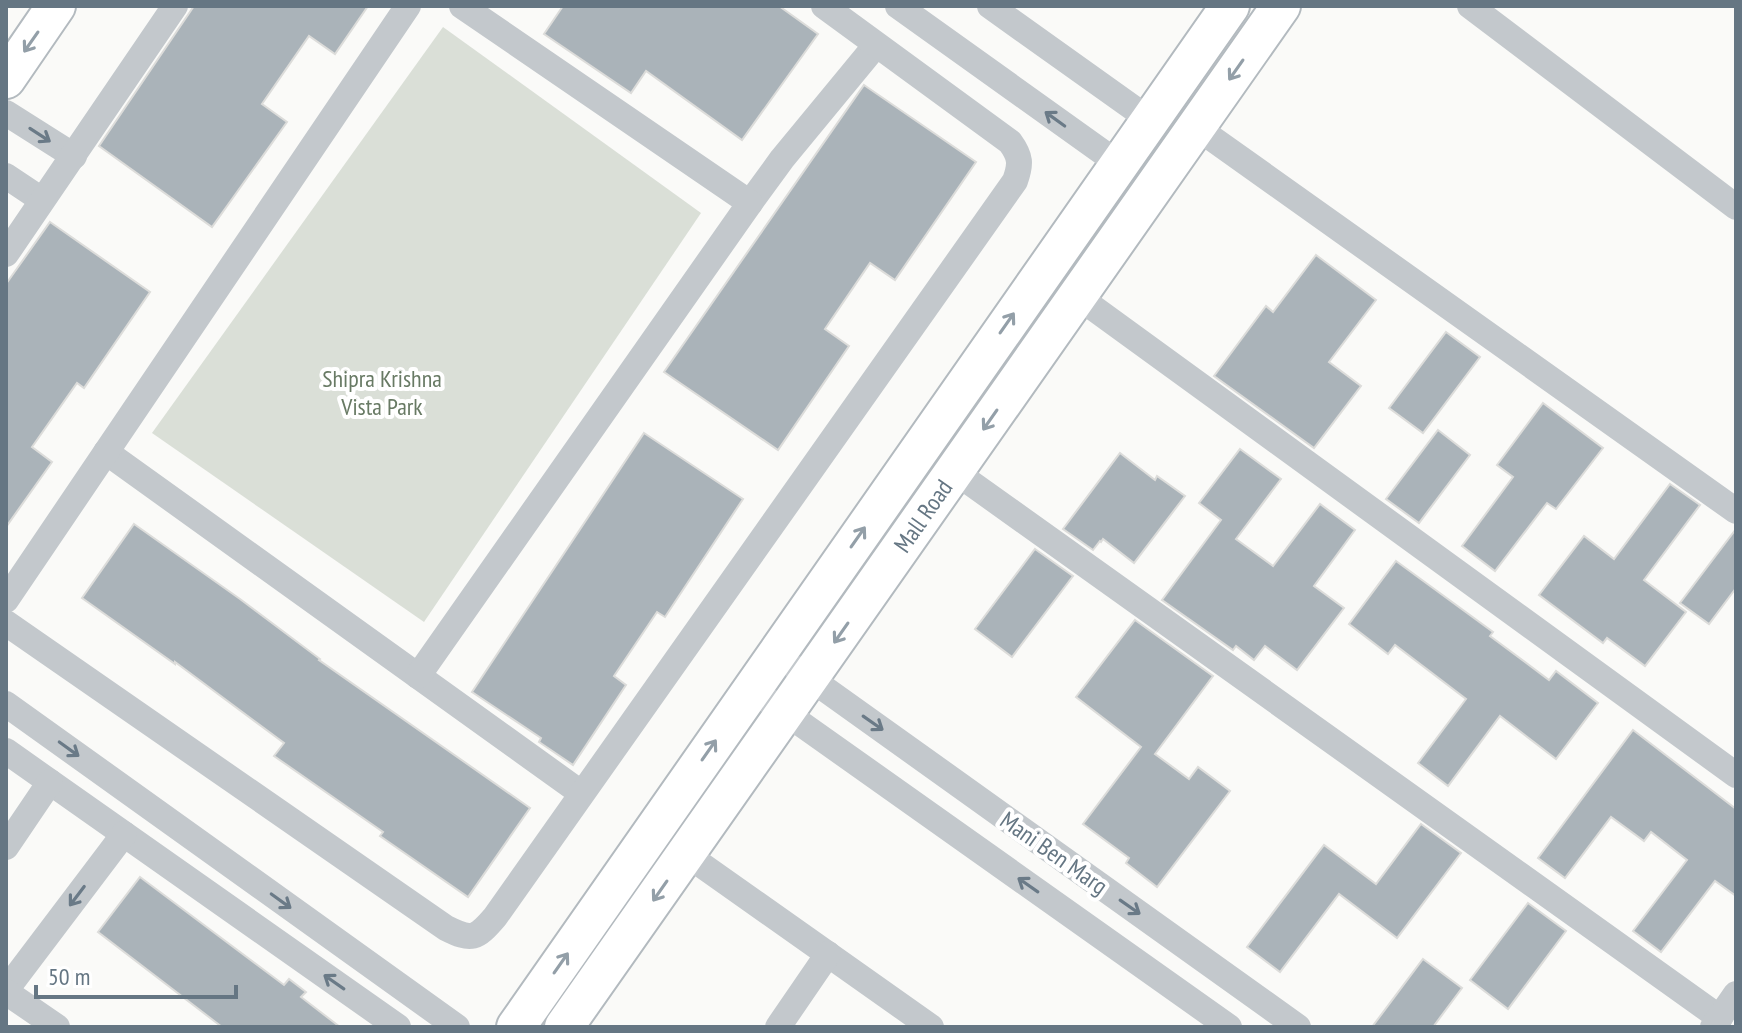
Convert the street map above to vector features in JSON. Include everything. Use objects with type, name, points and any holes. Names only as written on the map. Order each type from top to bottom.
[{"type":"street","points":[[6,79],[56,6]]},
{"type":"street","points":[[6,254],[175,6]]},
{"type":"street","points":[[6,600],[408,6]]},
{"type":"street","points":[[462,6],[750,203]]},
{"type":"street","points":[[6,623],[446,928],[463,936],[480,934],[1015,181],[1020,166],[1018,152],[1010,142],[824,6]]},
{"type":"street","points":[[898,6],[1119,164]]},
{"type":"street","points":[[990,6],[1150,120]]},
{"type":"street","name":"Mall Road","points":[[516,1027],[1230,6]]},
{"type":"street","name":"Mall Road","points":[[564,1027],[1281,6]]},
{"type":"street","points":[[1470,6],[1736,207]]},
{"type":"street","points":[[418,676],[750,203],[782,159],[876,45]]},
{"type":"street","points":[[6,113],[74,156]]},
{"type":"street","points":[[1196,127],[1736,511]]},
{"type":"street","points":[[6,176],[42,200]]},
{"type":"street","points":[[1077,296],[1736,775]]},
{"type":"street","points":[[106,452],[581,793]]},
{"type":"street","points":[[954,471],[1716,1022],[1736,994]]},
{"type":"street","name":"Mani Ben Marg","points":[[776,654],[1298,1027]]},
{"type":"street","name":"Mani Ben Marg","points":[[752,689],[1229,1027]]},
{"type":"street","points":[[6,704],[457,1027]]},
{"type":"street","points":[[6,751],[398,1027]]},
{"type":"street","points":[[6,847],[50,782]]},
{"type":"street","points":[[57,1027],[6,991],[124,834]]},
{"type":"street","points":[[686,854],[931,1027]]},
{"type":"street","points":[[778,1027],[828,954]]},
{"type":"green space","name":"Shipra Krishna Vista Park","points":[[443,27],[701,213],[424,622],[152,433]]},
{"type":"building","points":[[194,6],[368,6],[335,54],[309,36],[262,104],[287,122],[212,227],[99,146]]},
{"type":"building","points":[[563,6],[779,6],[818,34],[742,140],[646,71],[631,93],[544,34]]},
{"type":"building","points":[[864,85],[976,162],[895,280],[870,263],[825,329],[849,346],[778,450],[664,372]]},
{"type":"building","points":[[50,222],[150,292],[84,388],[77,383],[32,447],[52,462],[6,527],[6,284]]},
{"type":"building","points":[[1316,255],[1376,300],[1329,362],[1361,386],[1314,448],[1214,376],[1266,306],[1273,312]]},
{"type":"building","points":[[1446,332],[1480,357],[1423,433],[1389,408]]},
{"type":"building","points":[[1543,403],[1603,448],[1556,509],[1547,503],[1495,571],[1462,546],[1513,477],[1497,465]]},
{"type":"building","points":[[1438,430],[1470,455],[1419,523],[1386,499]]},
{"type":"building","points":[[644,433],[743,499],[665,617],[657,612],[614,676],[626,685],[573,765],[539,742],[541,738],[472,692]]},
{"type":"building","points":[[1240,449],[1281,479],[1236,539],[1273,566],[1320,504],[1355,530],[1314,586],[1344,608],[1297,670],[1265,646],[1254,660],[1236,646],[1233,650],[1162,600],[1221,520],[1199,503]]},
{"type":"building","points":[[1120,453],[1155,480],[1157,476],[1185,496],[1134,563],[1103,539],[1093,550],[1063,529]]},
{"type":"building","points":[[1670,484],[1700,505],[1644,580],[1686,612],[1645,666],[1607,638],[1603,643],[1539,595],[1584,536],[1614,559]]},
{"type":"building","points":[[134,524],[319,660],[530,808],[468,897],[380,836],[383,832],[274,756],[284,743],[82,598]]},
{"type":"building","points":[[1736,529],[1736,588],[1709,624],[1680,603]]},
{"type":"building","points":[[1035,549],[1073,576],[1012,657],[975,629]]},
{"type":"building","points":[[1396,561],[1493,632],[1490,636],[1549,680],[1556,671],[1598,703],[1556,759],[1500,716],[1448,786],[1418,763],[1466,699],[1395,645],[1388,654],[1349,624]]},
{"type":"building","points":[[1135,620],[1213,676],[1155,754],[1189,779],[1198,767],[1230,791],[1157,887],[1126,863],[1129,858],[1083,824],[1141,747],[1076,697]]},
{"type":"building","points":[[1633,730],[1736,809],[1736,896],[1715,881],[1661,952],[1633,931],[1687,860],[1651,832],[1644,841],[1611,817],[1565,878],[1538,858]]},
{"type":"building","points":[[1421,824],[1461,853],[1397,938],[1339,894],[1280,972],[1247,947],[1324,845],[1376,884]]},
{"type":"building","points":[[140,877],[284,985],[289,979],[306,992],[301,997],[340,1027],[222,1027],[98,932]]},
{"type":"building","points":[[1528,903],[1566,931],[1508,1009],[1470,980]]},
{"type":"building","points":[[1423,959],[1462,988],[1433,1027],[1372,1027]]}]
